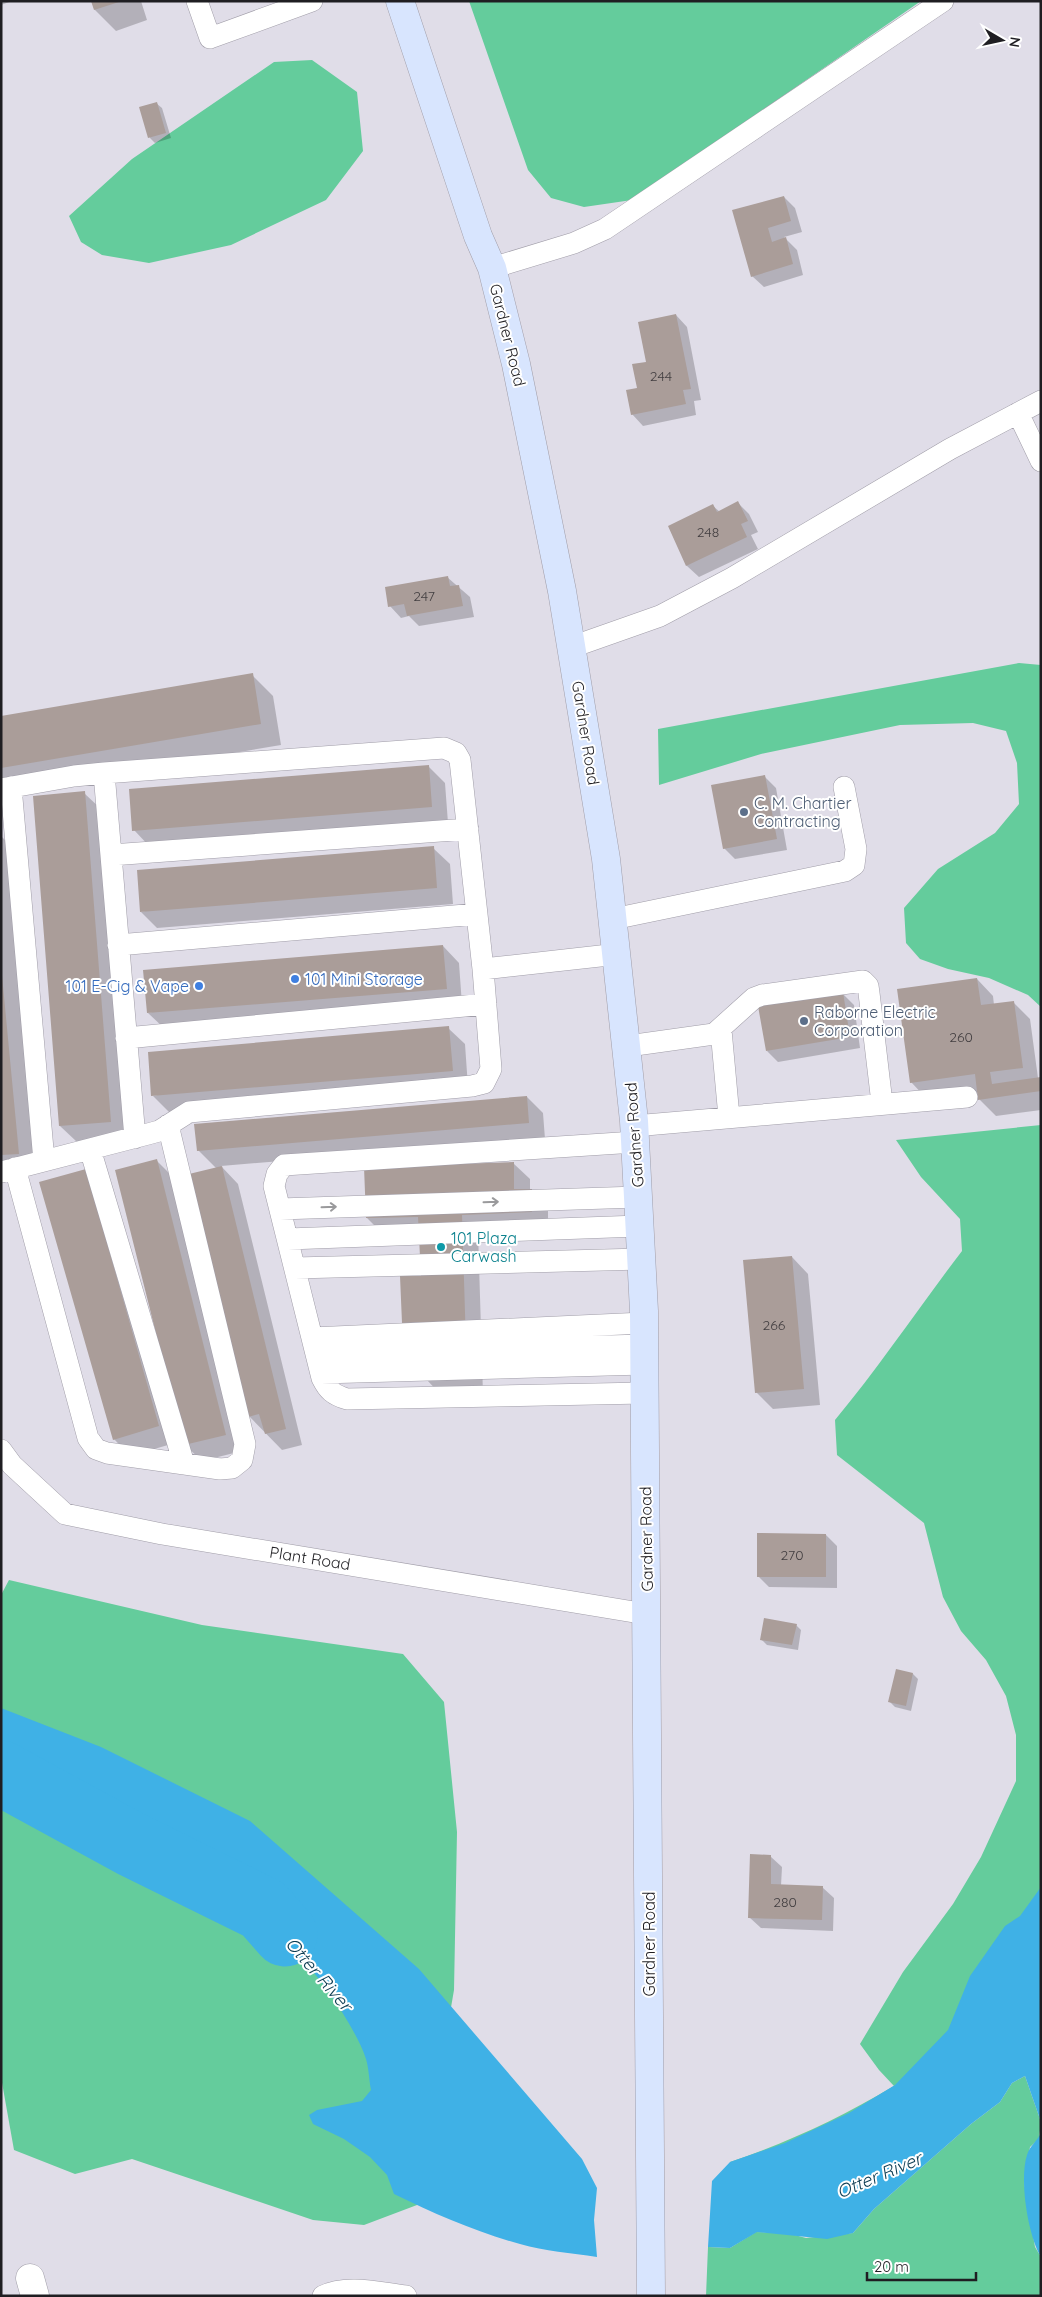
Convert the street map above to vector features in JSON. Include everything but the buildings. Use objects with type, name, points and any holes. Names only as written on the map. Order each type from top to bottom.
[{"type":"main road","name":"Gardner Road","points":[[400,1],[478,236],[492,268],[538,463],[596,790],[618,954],[635,1134],[642,1259],[651,2296]]},
{"type":"lane","points":[[197,1],[210,38],[291,5],[312,1]]},
{"type":"lane","points":[[492,268],[574,243],[605,229],[943,1]]},
{"type":"lane","points":[[572,647],[660,616],[732,578],[950,449],[1041,401]]},
{"type":"lane","points":[[1018,413],[1041,461]]},
{"type":"lane","points":[[44,1161],[6,788],[74,776],[104,773],[444,748],[456,753],[460,760],[486,1004],[491,1069],[484,1083],[472,1086],[189,1112],[168,1125],[159,1131],[135,1138],[90,1149],[44,1161],[8,1170],[88,1438],[96,1449],[107,1453],[184,1464],[232,1468],[242,1460],[245,1444],[168,1125]]},
{"type":"lane","points":[[104,773],[135,1138]]},
{"type":"lane","points":[[613,920],[846,871],[854,865],[856,849],[844,786]]},
{"type":"lane","points":[[111,855],[468,829]]},
{"type":"lane","points":[[118,946],[477,914]]},
{"type":"lane","points":[[483,969],[618,954]]},
{"type":"lane","points":[[628,1046],[705,1036],[721,1030],[754,998],[762,995],[863,981],[868,986],[870,994],[882,1103]]},
{"type":"lane","points":[[126,1038],[486,1004]]},
{"type":"lane","points":[[721,1030],[729,1117]]},
{"type":"lane","points":[[644,1393],[347,1399],[336,1396],[328,1389],[316,1355],[274,1186],[277,1174],[284,1165],[635,1134],[729,1117],[967,1096]]},
{"type":"lane","points":[[90,1149],[184,1464]]},
{"type":"lane","points":[[280,1209],[638,1197]]},
{"type":"lane","points":[[288,1239],[640,1226]]},
{"type":"lane","points":[[295,1268],[642,1259]]},
{"type":"lane","points":[[316,1355],[644,1344]]},
{"type":"lane","points":[[316,1355],[644,1344]]},
{"type":"lane","name":"Plant Road","points":[[1,1450],[12,1465],[65,1514],[162,1534],[646,1614]]},
{"type":"lane","points":[[323,2296],[330,2292],[354,2290],[406,2296]]},
{"type":"green space","points":[[469,1],[921,1],[632,200],[584,207],[551,198],[528,170]]},
{"type":"green space","points":[[312,60],[357,92],[363,151],[326,200],[231,245],[149,263],[102,255],[81,242],[69,216],[132,159],[274,62]]},
{"type":"green space","points":[[1019,663],[1041,665],[1041,1007],[1028,995],[989,978],[948,969],[920,959],[906,943],[904,908],[938,869],[995,833],[1019,804],[1017,763],[1006,731],[973,723],[900,725],[761,754],[659,785],[658,729]]},
{"type":"green space","points":[[1041,1125],[1041,1982],[864,2170],[730,2162],[814,2128],[854,2109],[894,2086],[879,2070],[860,2044],[903,1972],[953,1904],[981,1857],[1016,1781],[1016,1735],[1006,1696],[986,1660],[961,1631],[943,1597],[924,1523],[837,1455],[835,1420],[868,1379],[962,1251],[960,1219],[921,1177],[896,1140]]},
{"type":"green space","points":[[9,1580],[202,1625],[403,1654],[444,1702],[457,1832],[454,1990],[417,2205],[364,2225],[313,2220],[132,2159],[75,2174],[14,2150],[1,2077],[1,1595]]},
{"type":"green space","points":[[1025,2076],[1041,2122],[1039,2139],[1030,2147],[1024,2182],[1035,2247],[1041,2257],[1041,2296],[706,2296],[708,2247],[730,2248],[756,2232],[787,2233],[806,2238],[853,2233],[874,2209],[971,2124],[1000,2102],[1012,2083]]},
{"type":"water","points":[[1,1708],[101,1747],[250,1821],[419,1969],[582,2159],[597,2188],[594,2220],[597,2257],[520,2244],[456,2222],[394,2194],[387,2175],[370,2157],[344,2139],[313,2124],[309,2115],[317,2110],[362,2101],[371,2090],[367,2063],[356,2035],[320,1979],[267,1924],[237,1901],[172,1860],[103,1824],[71,1836],[61,1842],[50,1835],[51,1827],[36,1814],[38,1802],[32,1794],[1,1779]]},
{"type":"water","points":[[1041,1887],[1041,2122],[1025,2076],[1012,2083],[1000,2102],[971,2124],[874,2209],[853,2233],[827,2239],[757,2232],[730,2248],[708,2247],[712,2181],[730,2162],[785,2143],[849,2113],[895,2085],[948,2030],[970,1976],[1005,1926],[1020,1916]]},
{"type":"water","points":[[1041,2132],[1041,2257],[1029,2222],[1024,2192],[1024,2178],[1027,2155]]},
{"type":"waterway","name":"Otter River","points":[[1,1773],[131,1844],[263,1909],[285,1934]]},
{"type":"place","name":"C. M. Chartier Contracting","points":[[744,812]]},
{"type":"place","name":"101 Mini Storage","points":[[295,979]]},
{"type":"place","name":"101 E-Cig & Vape","points":[[199,986]]},
{"type":"place","name":"Raborne Electric Corporation","points":[[804,1021]]},
{"type":"place","name":"101 Plaza Carwash","points":[[441,1247]]}]
